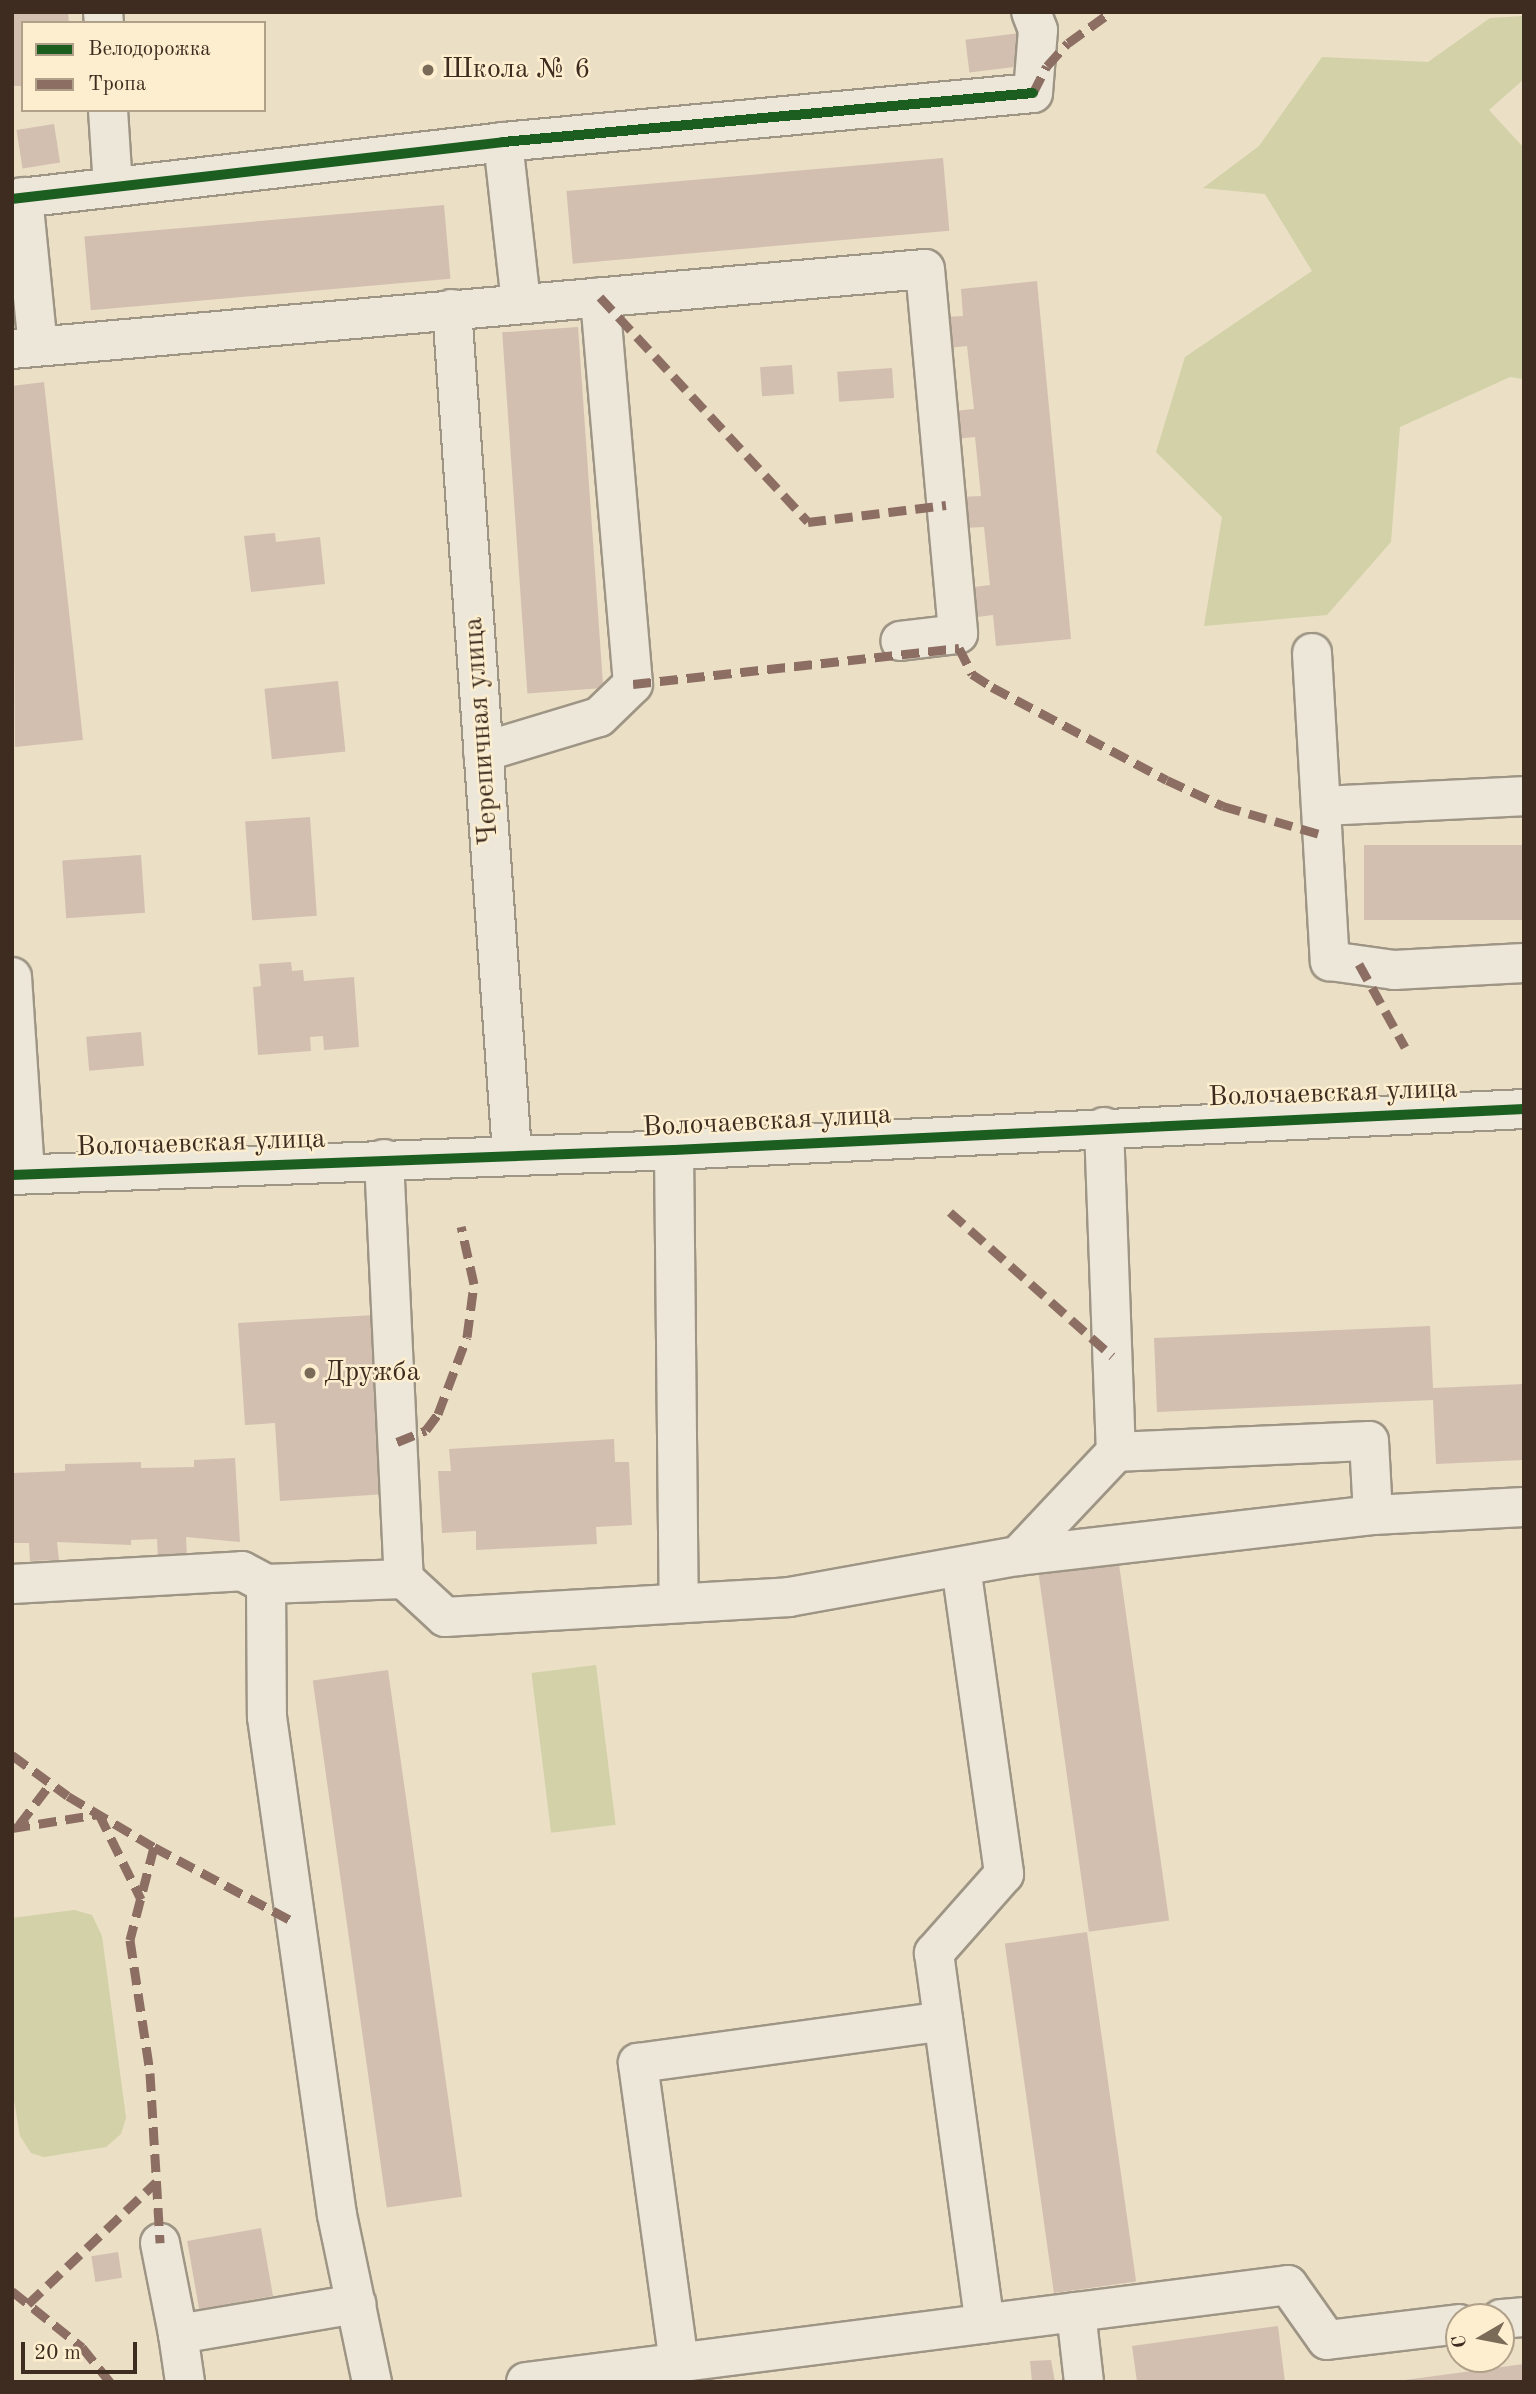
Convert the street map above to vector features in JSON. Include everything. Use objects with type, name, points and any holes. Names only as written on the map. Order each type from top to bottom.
[{"type":"street","points":[[900,640],[958,634],[925,269],[25,348],[18,198],[503,142],[1033,93],[1038,30],[1031,12]]},
{"type":"street","points":[[108,112],[113,187]]},
{"type":"street","points":[[503,142],[521,303]]},
{"type":"street","points":[[483,752],[599,717],[634,684],[600,297]]},
{"type":"street","name":"Черепичная улица","points":[[452,309],[512,1153]]},
{"type":"street","points":[[1312,653],[1330,961],[1394,970],[1524,963]]},
{"type":"street","points":[[1321,806],[1524,796]]},
{"type":"street","points":[[12,977],[18,1175]]},
{"type":"street","name":"Волочаевская улица","points":[[18,1175],[512,1153],[674,1150],[1104,1127],[1524,1109]]},
{"type":"street","points":[[1104,1127],[1116,1452]]},
{"type":"street","points":[[674,1150],[680,1600]]},
{"type":"street","points":[[384,1159],[404,1579],[445,1617],[680,1600],[789,1597],[1018,1556],[1373,1515],[1524,1507]]},
{"type":"street","points":[[1018,1556],[1116,1452],[1369,1441],[1373,1515]]},
{"type":"street","points":[[961,1567],[1004,1874],[934,1953],[985,2324]]},
{"type":"street","points":[[12,1584],[242,1571],[266,1584],[404,1579]]},
{"type":"street","points":[[266,1584],[267,1717],[337,2215],[372,2382]]},
{"type":"street","points":[[679,2363],[638,2063],[943,2021]]},
{"type":"street","points":[[160,2244],[185,2382]]},
{"type":"street","points":[[526,2382],[636,2375],[679,2363],[1288,2285],[1327,2340],[1445,2326]]},
{"type":"street","points":[[178,2334],[356,2304]]},
{"type":"street","points":[[1076,2312],[1084,2382]]},
{"type":"green space","points":[[1524,16],[1524,79],[1489,110],[1524,148],[1524,379],[1510,377],[1400,427],[1391,542],[1327,615],[1204,626],[1222,517],[1156,452],[1185,357],[1312,271],[1265,194],[1203,188],[1259,146],[1322,57],[1428,62],[1490,18]]},
{"type":"green space","points":[[596,1665],[616,1825],[551,1833],[531,1673]]},
{"type":"green space","points":[[74,1910],[92,1915],[102,1936],[126,2118],[121,2134],[106,2147],[44,2157],[31,2153],[20,2136],[12,2088],[12,1918]]},
{"type":"building","points":[[12,12],[68,12],[69,21],[21,21],[21,86],[12,86]]},
{"type":"building","points":[[1020,33],[1024,66],[969,72],[965,40]]},
{"type":"building","points":[[54,124],[60,163],[23,168],[16,130]]},
{"type":"building","points":[[943,158],[949,231],[573,264],[566,191]]},
{"type":"building","points":[[444,205],[450,279],[91,310],[84,236]]},
{"type":"building","points":[[1037,281],[1071,639],[996,646],[993,615],[970,618],[967,588],[990,585],[984,527],[962,528],[960,497],[981,496],[975,437],[955,439],[954,411],[974,409],[967,346],[948,348],[945,317],[963,316],[961,289]]},
{"type":"building","points":[[578,327],[603,688],[527,693],[502,332]]},
{"type":"building","points":[[792,365],[794,394],[762,396],[760,367]]},
{"type":"building","points":[[892,368],[894,398],[839,402],[837,372]]},
{"type":"building","points":[[44,382],[83,740],[15,747],[12,386]]},
{"type":"building","points":[[275,533],[276,542],[320,537],[325,584],[251,592],[244,536]]},
{"type":"building","points":[[338,681],[345,752],[272,759],[264,689]]},
{"type":"building","points":[[310,817],[317,916],[252,920],[245,822]]},
{"type":"building","points":[[1364,845],[1524,845],[1524,920],[1364,920]]},
{"type":"building","points":[[141,855],[145,913],[66,918],[62,861]]},
{"type":"building","points":[[291,962],[292,971],[303,970],[304,981],[354,977],[359,1047],[324,1050],[323,1036],[310,1037],[311,1051],[258,1055],[253,987],[261,986],[259,964]]},
{"type":"building","points":[[141,1032],[144,1066],[89,1071],[86,1037]]},
{"type":"building","name":"Дружба","points":[[375,1315],[386,1494],[280,1501],[275,1423],[245,1425],[238,1323]]},
{"type":"building","points":[[1430,1326],[1433,1388],[1524,1384],[1524,1460],[1436,1464],[1433,1400],[1157,1412],[1154,1338]]},
{"type":"building","points":[[614,1439],[615,1462],[629,1462],[632,1525],[596,1527],[597,1544],[476,1550],[476,1531],[442,1533],[438,1471],[451,1471],[449,1449]]},
{"type":"building","points":[[235,1458],[240,1542],[186,1537],[187,1558],[158,1558],[157,1539],[131,1540],[131,1545],[57,1542],[59,1560],[30,1561],[29,1543],[12,1543],[12,1473],[65,1471],[65,1464],[141,1462],[141,1468],[194,1467],[194,1460]]},
{"type":"building","points":[[1119,1564],[1169,1920],[1089,1932],[1039,1575]]},
{"type":"building","points":[[388,1670],[462,2197],[387,2207],[313,1681]]},
{"type":"building","points":[[1087,1932],[1136,2282],[1054,2293],[1005,1944]]},
{"type":"building","points":[[261,2228],[273,2296],[199,2309],[187,2241]]},
{"type":"building","points":[[118,2252],[122,2278],[95,2282],[91,2256]]},
{"type":"building","points":[[1278,2326],[1285,2382],[1137,2382],[1132,2346]]},
{"type":"building","points":[[1051,2360],[1055,2382],[1032,2382],[1030,2361]]},
{"type":"building","points":[[1524,2364],[1524,2382],[1405,2382],[1457,2373],[1515,2373],[1515,2365]]},
{"type":"marked path","points":[[1033,93],[1047,66],[1068,43],[1111,12]]},
{"type":"marked path","points":[[600,297],[808,522],[946,505]]},
{"type":"marked path","points":[[633,684],[959,648],[972,674],[992,687],[1167,780],[1223,806],[1323,835]]},
{"type":"marked path","points":[[1359,964],[1405,1047]]},
{"type":"marked path","points":[[950,1212],[1112,1356]]},
{"type":"marked path","points":[[397,1442],[426,1430],[438,1414],[467,1337],[474,1284],[461,1226]]},
{"type":"marked path","points":[[12,1755],[68,1796],[154,1847],[296,1923]]},
{"type":"marked path","points":[[19,1825],[51,1783]]},
{"type":"marked path","points":[[12,1828],[99,1814],[141,1899]]},
{"type":"marked path","points":[[154,1847],[130,1940],[150,2073],[160,2243]]},
{"type":"marked path","points":[[28,2304],[156,2182]]},
{"type":"marked path","points":[[12,2291],[82,2347],[110,2382]]},
{"type":"cycle path","points":[[12,199],[503,142],[1033,93]]},
{"type":"cycle path","points":[[12,1175],[674,1150],[1524,1109]]},
{"type":"place","name":"Школа № 6","points":[[428,70]]},
{"type":"place","name":"Дружба","points":[[310,1373]]}]
